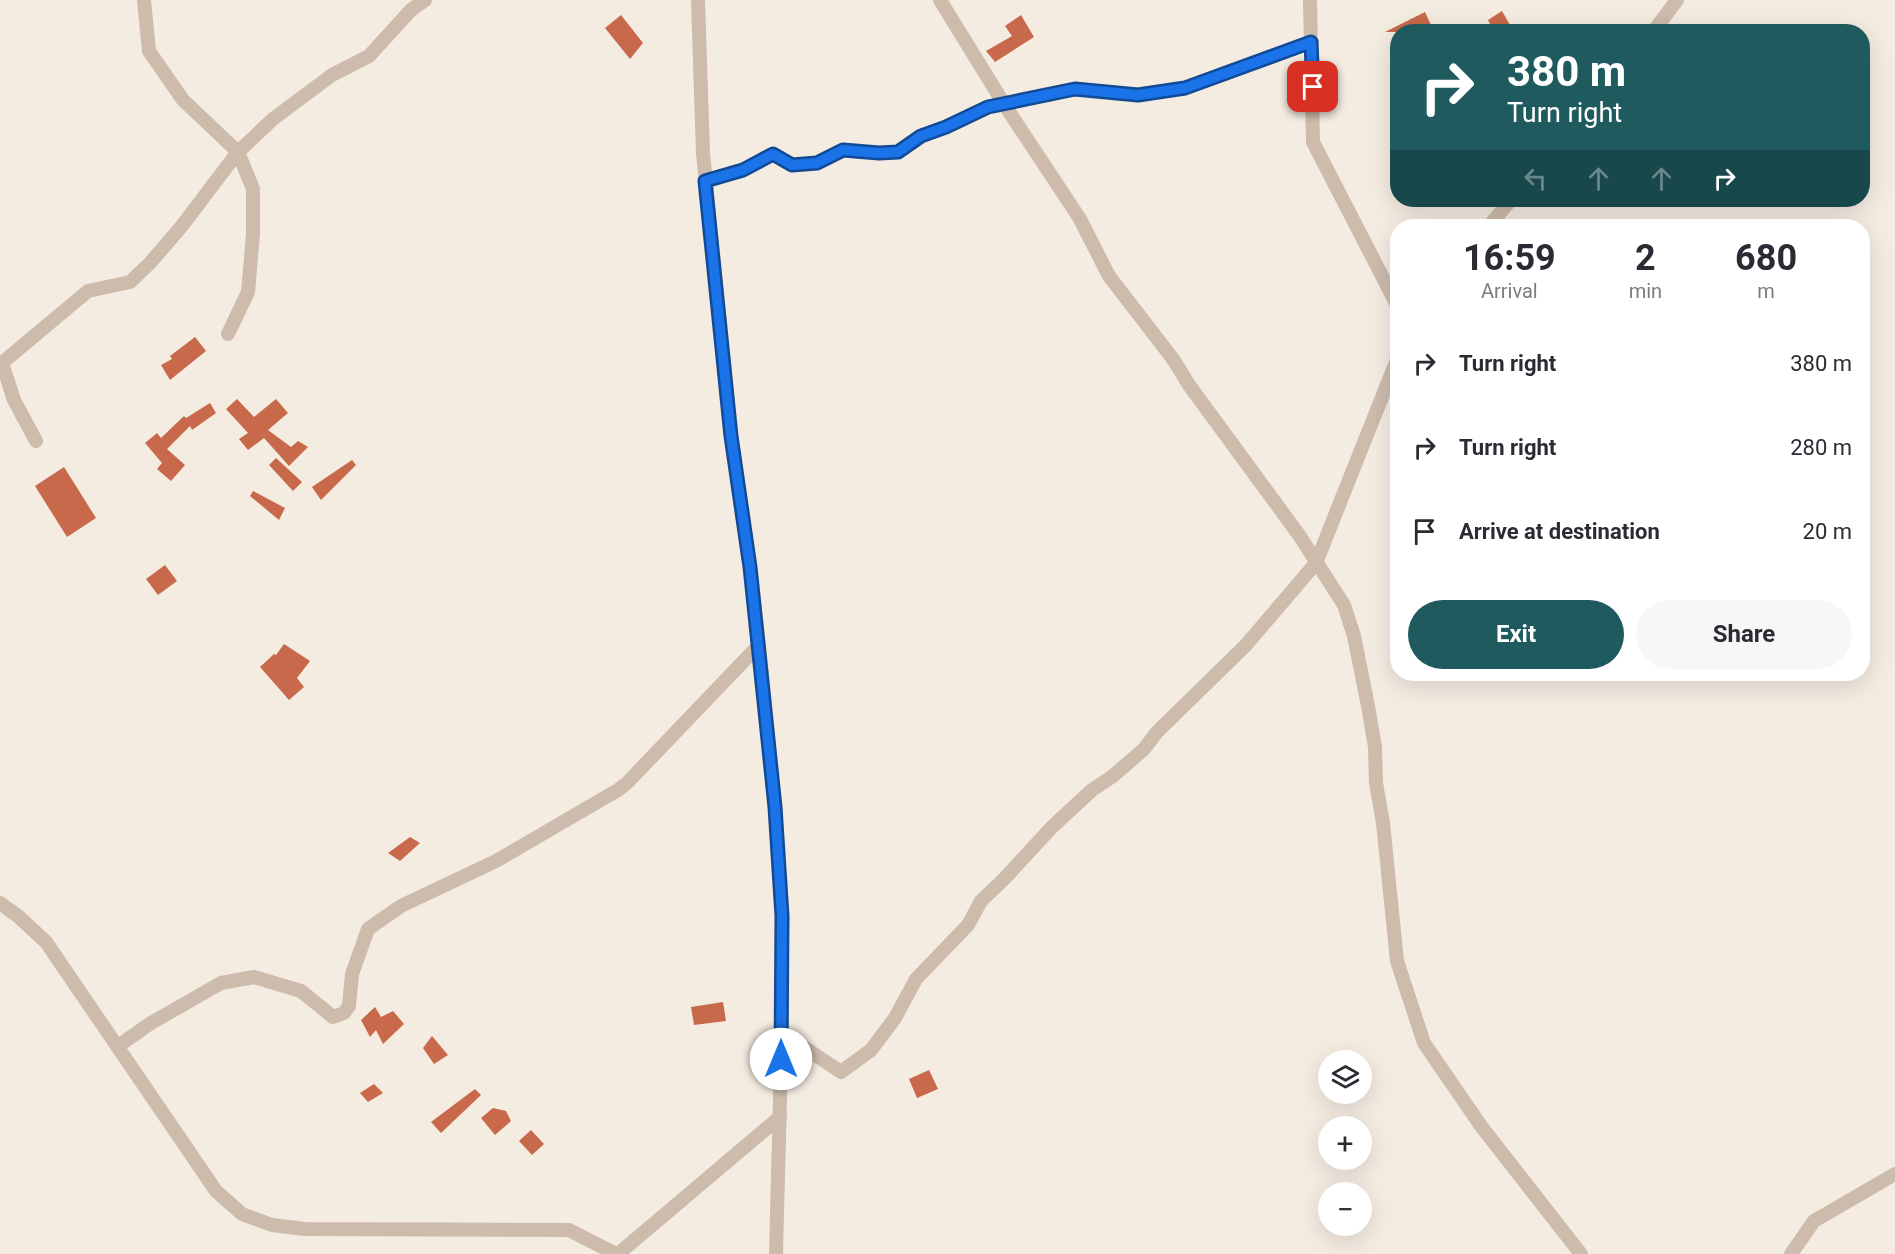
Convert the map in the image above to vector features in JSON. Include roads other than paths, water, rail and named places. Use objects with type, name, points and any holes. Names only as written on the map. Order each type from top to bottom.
[{"type":"street","points":[[144,0],[149,51],[183,99],[238,152],[253,189],[253,234],[248,292],[228,334]]},
{"type":"street","points":[[36,441],[14,400],[1,362],[88,291],[130,282],[181,227],[238,152],[273,119],[332,75],[369,56],[411,10],[425,0]]},
{"type":"street","points":[[698,0],[705,181],[731,436],[759,645],[775,807],[782,916],[776,1254]]},
{"type":"street","points":[[940,0],[1004,104],[1080,219],[1109,276],[1173,359],[1299,535],[1344,605],[1354,636],[1375,747],[1376,783],[1383,823],[1397,961],[1424,1043],[1481,1126],[1581,1254]]},
{"type":"street","points":[[1310,0],[1313,142],[1390,291]]},
{"type":"street","points":[[1659,24],[1677,0]]},
{"type":"street","points":[[705,181],[743,170],[773,154],[792,165],[817,163],[843,150],[898,152],[921,136],[946,127],[979,110],[1075,89],[1138,95],[1185,88],[1311,42]]},
{"type":"street","points":[[1495,219],[1504,207]]},
{"type":"street","points":[[781,1032],[841,1072],[871,1050],[895,1018],[916,979],[968,925],[981,901],[1052,827],[1092,790],[1113,776],[1144,749],[1157,732],[1259,630],[1316,563],[1390,377]]},
{"type":"street","points":[[117,1046],[221,983],[254,977],[301,991],[333,1017],[344,1013],[349,1006],[352,974],[368,929],[401,906],[496,861],[618,790],[759,645]]},
{"type":"street","points":[[0,903],[46,942],[216,1191],[242,1214],[272,1225],[305,1229],[569,1230],[617,1254],[780,1116]]},
{"type":"street","points":[[1791,1254],[1814,1221],[1895,1174]]}]
